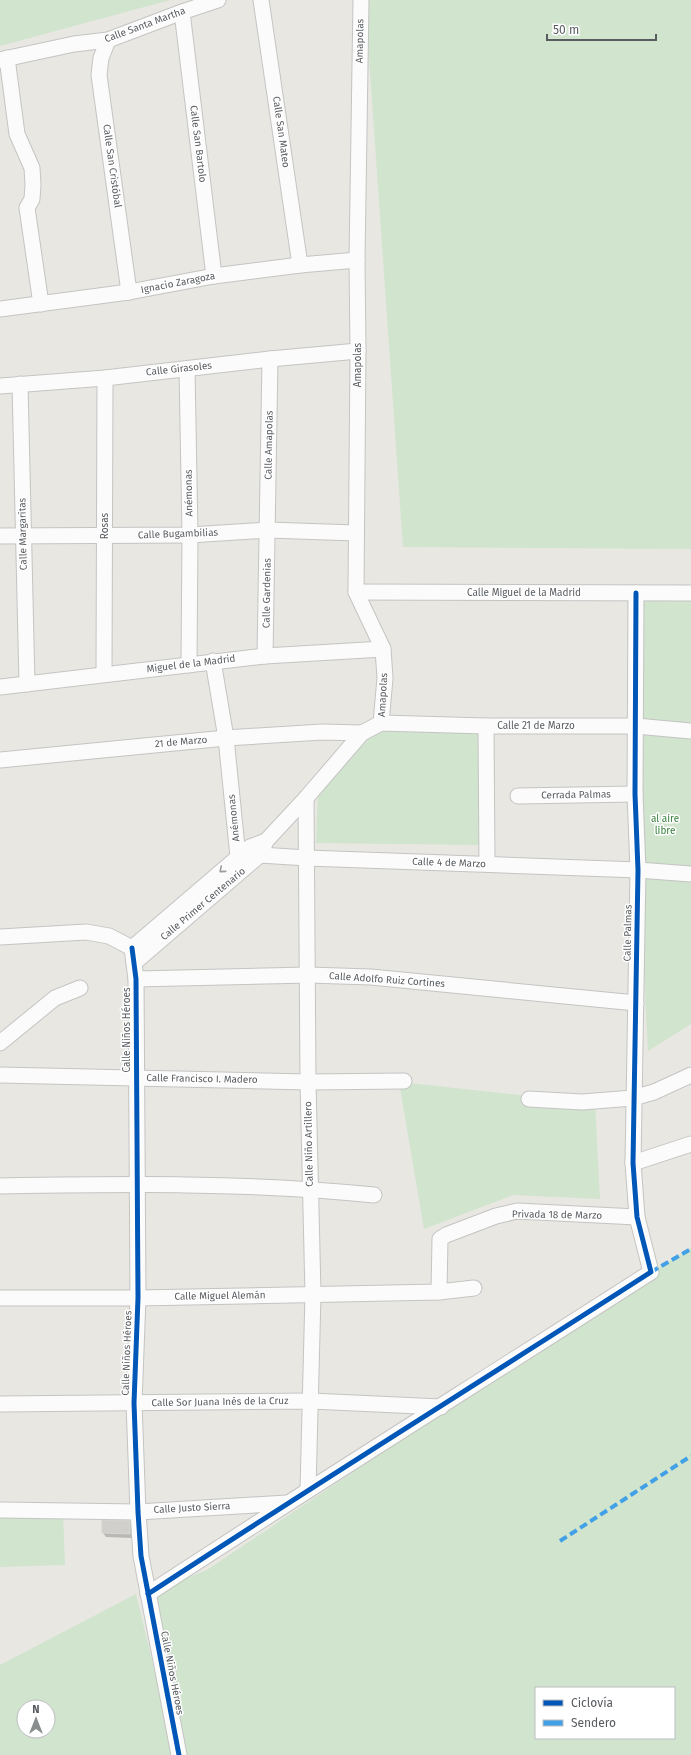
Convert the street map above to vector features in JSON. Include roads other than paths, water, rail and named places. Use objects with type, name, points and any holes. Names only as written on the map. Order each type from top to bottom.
[{"type":"street","name":"Calle Santa Martha","points":[[4,59],[74,44],[108,40],[218,0]]},
{"type":"street","name":"Calle San Mateo","points":[[261,0],[300,265]]},
{"type":"street","name":"Amapolas","points":[[361,0],[357,260],[358,351],[356,592],[383,649],[384,678],[381,723]]},
{"type":"street","name":"Calle San Bartolo","points":[[182,12],[214,276]]},
{"type":"street","name":"Calle San Cristóbal","points":[[108,40],[101,58],[99,75],[129,292]]},
{"type":"street","points":[[4,59],[17,134],[32,168],[32,199],[27,208],[41,304]]},
{"type":"street","name":"Ignacio Zaragoza","points":[[0,309],[129,292],[214,276],[300,265],[357,260]]},
{"type":"street","name":"Calle Girasoles","points":[[0,386],[105,378],[270,359],[358,351]]},
{"type":"street","name":"Calle Amapolas","points":[[268,530],[270,359]]},
{"type":"street","name":"Anémonas","points":[[187,369],[190,535],[189,665]]},
{"type":"street","name":"Rosas","points":[[104,674],[105,378]]},
{"type":"street","name":"Calle Margaritas","points":[[20,384],[27,684]]},
{"type":"street","name":"Calle Bugambilias","points":[[0,536],[190,535],[268,530],[356,533]]},
{"type":"street","name":"Calle Gardenias","points":[[265,656],[268,530]]},
{"type":"street","name":"Calle Miguel de la Madrid","points":[[356,592],[691,593]]},
{"type":"street","name":"Calle Palmas","points":[[440,1407],[651,1272],[637,1217],[634,1163],[638,870],[635,794],[636,593]]},
{"type":"street","name":"Miguel de la Madrid","points":[[0,687],[213,661],[265,656],[383,649]]},
{"type":"street","name":"Anémonas","points":[[213,661],[226,738],[238,857]]},
{"type":"street","name":"Calle 21 de Marzo","points":[[381,723],[486,726],[636,726],[691,731]]},
{"type":"street","name":"Calle Primer Centenario","points":[[133,956],[260,855],[266,841],[306,798],[362,733],[381,723]]},
{"type":"street","points":[[486,726],[487,864]]},
{"type":"street","name":"21 de Marzo","points":[[0,760],[226,738],[322,732],[362,733]]},
{"type":"street","name":"Cerrada Palmas","points":[[518,796],[635,794]]},
{"type":"street","name":"Calle Niño Artillero","points":[[306,798],[308,1082],[313,1294],[308,1490]]},
{"type":"street","name":"Calle Primer Centenario","points":[[133,956],[238,857],[250,847],[266,841]]},
{"type":"street","name":"Calle 4 de Marzo","points":[[260,855],[638,870],[691,874]]},
{"type":"street","points":[[0,937],[86,932],[109,936],[133,956]]},
{"type":"street","name":"Calle Niños Héroes","points":[[133,956],[136,978],[138,1184],[138,1298],[134,1403],[138,1512],[141,1556],[179,1755]]},
{"type":"street","name":"Calle Adolfo Ruiz Cortines","points":[[136,978],[308,975],[371,977],[636,1003]]},
{"type":"street","points":[[0,1043],[55,998],[80,988]]},
{"type":"street","name":"Calle Francisco I. Madero","points":[[0,1075],[308,1082],[404,1081]]},
{"type":"street","points":[[529,1099],[582,1102],[634,1098],[654,1092],[691,1075]]},
{"type":"street","points":[[634,1163],[691,1144]]},
{"type":"street","points":[[0,1186],[138,1184],[310,1188],[374,1194]]},
{"type":"street","name":"Privada 18 de Marzo","points":[[439,1292],[440,1239],[446,1235],[488,1218],[517,1211],[637,1217]]},
{"type":"street","name":"Calle Miguel Alemán","points":[[0,1298],[138,1298],[439,1292],[474,1288]]},
{"type":"street","name":"Calle Sor Juana Inés de la Cruz","points":[[0,1404],[311,1401],[440,1407]]},
{"type":"street","points":[[148,1594],[287,1503],[440,1407]]},
{"type":"street","name":"Calle Justo Sierra","points":[[0,1510],[138,1512],[287,1503]]},
{"type":"park label","name":"al aire libre","points":[[665,824]]}]
